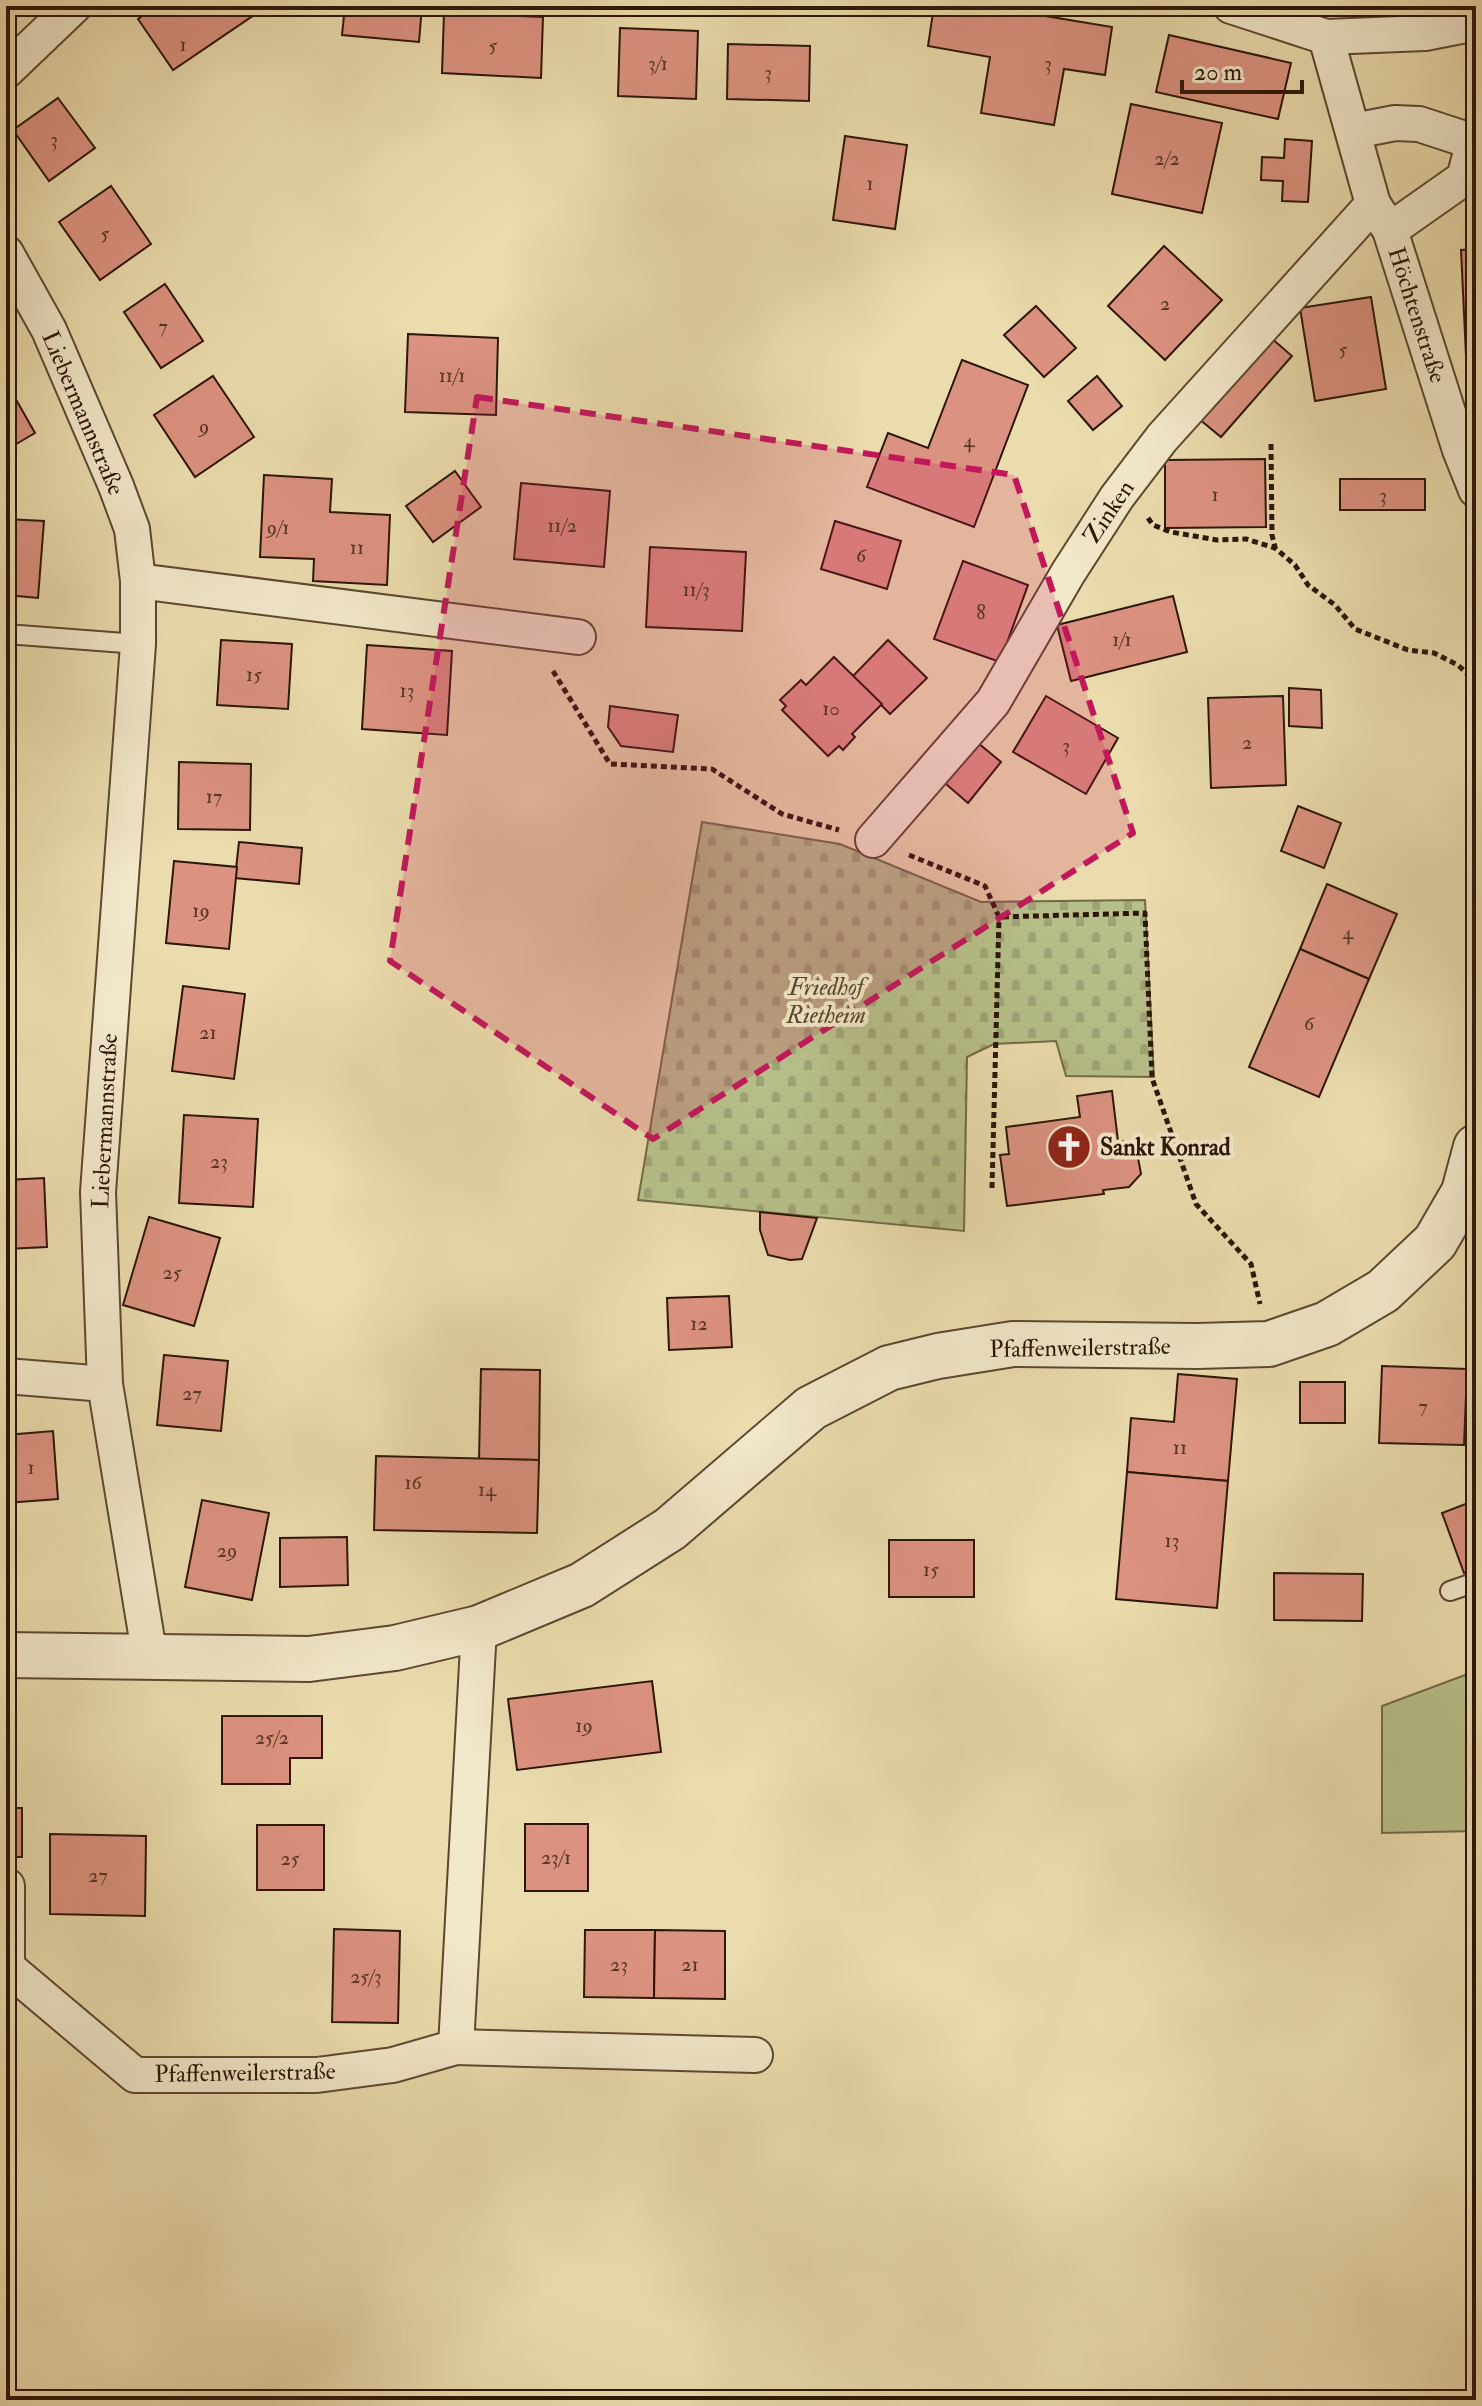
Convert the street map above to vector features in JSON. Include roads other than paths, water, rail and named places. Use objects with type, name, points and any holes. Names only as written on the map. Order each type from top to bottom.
[{"type":"street","points":[[6,71],[74,6]]},
{"type":"street","points":[[1231,6],[1326,37],[1425,33],[1476,23]]},
{"type":"street","points":[[1326,37],[1354,131]]},
{"type":"street","name":"Höchtenstraße","points":[[1382,217],[1470,178],[1475,138],[1419,124],[1395,123],[1354,131],[1382,217],[1460,450],[1476,490]]},
{"type":"street","name":"Zinken","points":[[873,840],[993,702],[1068,573],[1117,497],[1162,438],[1382,217]]},
{"type":"street","name":"Liebermannstraße","points":[[6,253],[49,330],[116,486],[132,529],[138,581],[138,644],[98,1192],[105,1384],[150,1658]]},
{"type":"street","points":[[138,581],[578,637]]},
{"type":"street","name":"Pfaffenweilerstraße","points":[[6,1655],[309,1659],[395,1648],[479,1628],[582,1585],[670,1529],[811,1408],[889,1368],[938,1356],[1013,1344],[1269,1344],[1327,1324],[1383,1291],[1435,1242],[1470,1198],[1476,1147]]},
{"type":"street","points":[[6,1376],[105,1384]]},
{"type":"street","points":[[456,2047],[479,1628]]},
{"type":"street","name":"Pfaffenweilerstraße","points":[[7,1886],[7,1967],[135,2075],[317,2075],[393,2065],[456,2047],[755,2055]]},
{"type":"lane","points":[[6,634],[138,644]]},
{"type":"lane","points":[[1450,1591],[1476,1582]]},
{"type":"place","name":"Sankt Konrad","points":[[1069,1147]]},
{"type":"park label","name":"Friedhof Rietheim","points":[[826,1001]]}]
